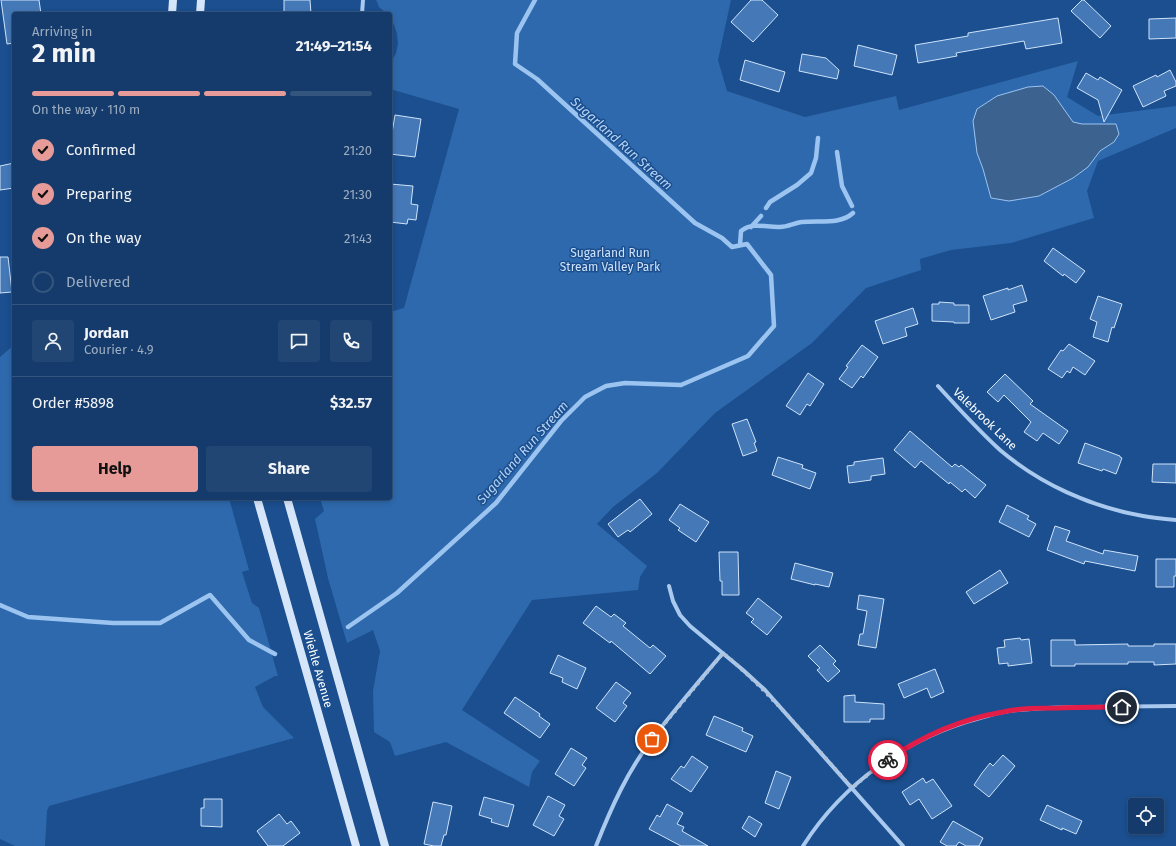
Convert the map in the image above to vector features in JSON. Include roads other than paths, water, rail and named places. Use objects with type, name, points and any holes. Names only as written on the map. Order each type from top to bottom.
[{"type":"main road","points":[[172,0],[172,12]]},
{"type":"main road","points":[[200,0],[200,12]]},
{"type":"main road","name":"Wiehle Avenue","points":[[258,500],[356,846]]},
{"type":"main road","name":"Wiehle Avenue","points":[[288,500],[341,693],[386,846]]},
{"type":"street","points":[[362,12],[363,0]]},
{"type":"street","name":"Valebrook Lane","points":[[938,386],[978,429],[1001,450],[1026,469],[1053,486],[1082,499],[1110,509],[1143,516],[1176,520]]},
{"type":"street","points":[[669,586],[673,602],[680,615],[690,626],[744,670],[764,690],[903,846]]},
{"type":"street","points":[[596,846],[607,817],[637,762],[652,739],[723,653]]},
{"type":"street","points":[[803,846],[811,833],[828,812],[852,788],[895,754],[935,733],[965,722],[1002,712],[1031,708],[1176,706]]},
{"type":"waterway","name":"Sugarland Run Stream","points":[[348,627],[397,593],[496,503],[561,421],[585,397],[606,386],[625,383],[681,385],[748,356],[774,326],[771,275],[747,244],[732,247],[722,238],[695,223],[537,79],[515,64],[517,33],[535,0]]},
{"type":"waterway","points":[[766,208],[770,202],[797,185],[811,173],[816,158],[818,138]]},
{"type":"waterway","points":[[837,152],[842,186],[852,206]]},
{"type":"waterway","points":[[740,245],[741,231],[745,228],[754,226],[781,227],[802,222],[836,221],[848,217],[853,213]]},
{"type":"waterway","points":[[751,227],[761,216]]},
{"type":"waterway","name":"Sugarland Run Stream","points":[[0,605],[28,617],[113,623],[160,623],[210,595],[249,640],[275,654]]},
{"type":"park label","name":"Sugarland Run Stream Valley Park","points":[[610,260]]}]
